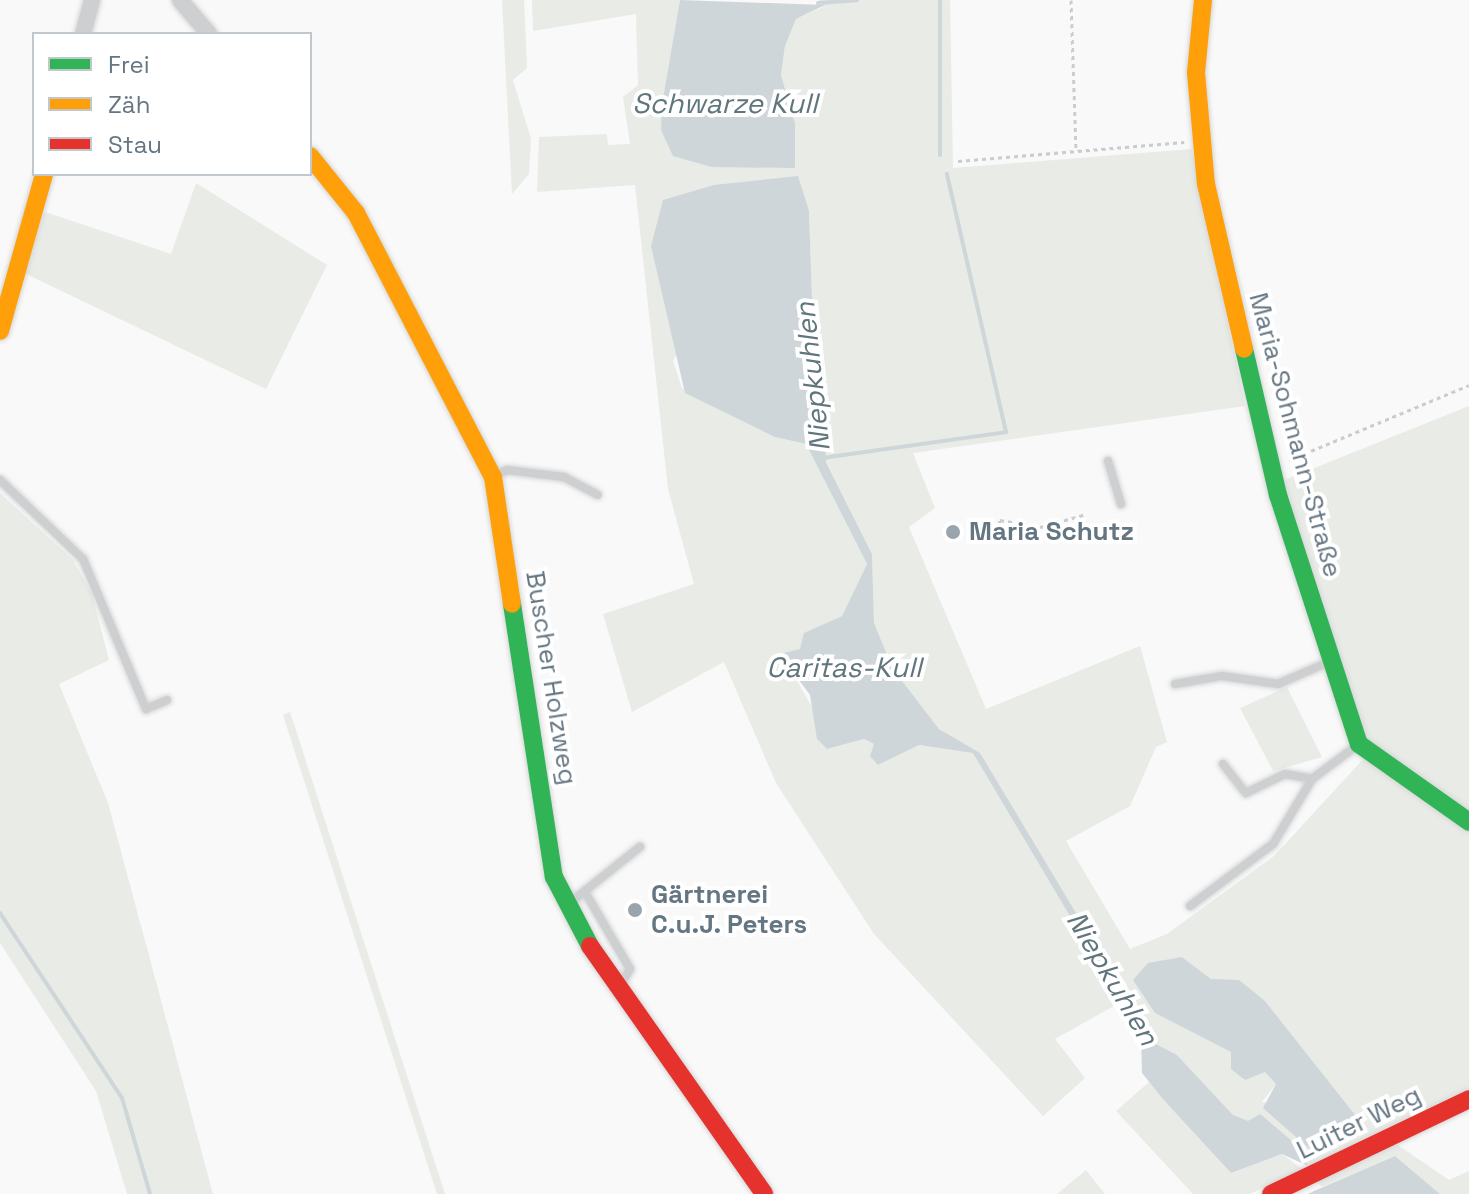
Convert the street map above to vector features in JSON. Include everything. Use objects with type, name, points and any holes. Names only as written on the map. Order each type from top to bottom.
[{"type":"street","points":[[84,32],[92,0]]},
{"type":"street","points":[[180,0],[207,32]]},
{"type":"street","name":"Maria-Sohmann-Straße","points":[[1203,0],[1200,141],[1271,467],[1359,744]]},
{"type":"street","name":"Buscher Holzweg","points":[[312,158],[356,213],[493,477],[554,877],[565,906],[618,987],[764,1194]]},
{"type":"street","points":[[0,331],[43,176]]},
{"type":"street","points":[[1359,744],[1469,822]]},
{"type":"street","name":"Luiter Weg","points":[[1271,1194],[1469,1099]]},
{"type":"lane","points":[[1108,461],[1121,504]]},
{"type":"lane","points":[[493,477],[507,470],[564,477],[598,495]]},
{"type":"lane","points":[[0,480],[83,559],[146,709],[167,700]]},
{"type":"lane","points":[[1175,684],[1209,676],[1278,684],[1332,661]]},
{"type":"lane","points":[[1190,906],[1273,844],[1312,779],[1359,744]]},
{"type":"lane","points":[[1223,764],[1246,793],[1285,774],[1312,779]]},
{"type":"lane","points":[[565,906],[640,847]]},
{"type":"lane","points":[[585,892],[632,973],[618,987]]},
{"type":"path","points":[[1071,0],[1076,151]]},
{"type":"path","points":[[958,161],[1200,141]]},
{"type":"path","points":[[1271,467],[1469,385]]},
{"type":"path","points":[[979,542],[994,540],[1000,520],[1041,527],[1086,514]]},
{"type":"shaded area","points":[[502,0],[524,0],[527,68],[513,80],[531,139],[529,174],[512,194]]},
{"type":"shaded area","points":[[532,0],[680,0],[675,35],[775,169],[795,123],[781,75],[785,46],[796,19],[823,7],[819,0],[950,0],[953,168],[1192,149],[1245,406],[913,453],[935,508],[909,527],[986,709],[1140,646],[1167,742],[1156,747],[1130,806],[1066,841],[1130,949],[1167,934],[1274,856],[1367,755],[1469,827],[1469,1088],[1308,1166],[1233,1115],[1177,1055],[1154,1043],[980,754],[939,729],[893,669],[874,623],[872,554],[826,461],[825,414],[816,415],[809,211],[776,177],[673,361],[682,388],[775,437],[806,444],[867,564],[842,616],[805,633],[793,674],[819,719],[817,739],[827,749],[864,739],[874,744],[878,765],[919,745],[974,753],[1121,1002],[1055,1039],[1085,1078],[1043,1116],[874,934],[776,783],[724,662],[632,712],[603,614],[694,584],[668,489],[635,185],[537,192],[539,137],[607,134],[608,145],[630,144],[623,97],[638,85],[636,14],[533,31]],"holes":[[[1182,957],[1211,979],[1265,1001],[1356,1116],[1262,1102],[1276,1084],[1265,1072],[1244,1080],[1232,1052],[1155,1013]]]},
{"type":"shaded area","points":[[196,183],[327,265],[266,389],[24,273],[42,211],[171,254]]},
{"type":"shaded area","points":[[1469,406],[1469,817],[1361,741],[1282,481]]},
{"type":"shaded area","points":[[0,493],[73,560],[92,594],[109,660],[59,684],[108,803],[213,1194],[127,1194],[96,1091],[0,943]]},
{"type":"shaded area","points":[[1287,687],[1322,757],[1273,771],[1240,708]]},
{"type":"shaded area","points":[[290,712],[445,1194],[437,1194],[283,715]]},
{"type":"shaded area","points":[[1149,1082],[1231,1173],[1282,1154],[1302,1169],[1250,1194],[1193,1194],[1116,1111]]},
{"type":"shaded area","points":[[1395,1143],[1449,1180],[1469,1171],[1469,1194],[1440,1194],[1395,1156],[1322,1187],[1315,1181]]},
{"type":"shaded area","points":[[1086,1170],[1105,1194],[1057,1194]]},
{"type":"water","name":"Schwarze Kull","points":[[680,0],[825,5],[796,19],[785,46],[781,75],[795,123],[795,168],[712,167],[673,156],[661,130],[662,105]]},
{"type":"water","points":[[798,176],[809,211],[816,414],[825,414],[826,462],[872,554],[874,623],[893,669],[939,729],[980,753],[1154,1043],[1177,1055],[1233,1115],[1248,1121],[1260,1114],[1298,1146],[1308,1166],[1282,1154],[1231,1173],[1162,1098],[1142,1073],[1141,1039],[1127,1012],[973,753],[919,745],[878,765],[870,756],[874,744],[864,739],[827,749],[817,739],[810,695],[780,654],[800,649],[804,633],[842,616],[867,564],[806,444],[775,437],[685,393],[651,246],[663,200],[714,185]]},
{"type":"water","points":[[1182,957],[1211,979],[1239,980],[1265,1001],[1356,1116],[1311,1150],[1263,1108],[1276,1084],[1265,1072],[1245,1080],[1231,1069],[1231,1052],[1155,1013],[1133,980],[1148,963]]},
{"type":"water","points":[[1395,1156],[1440,1194],[1308,1194],[1314,1191]]},
{"type":"waterway","points":[[818,3],[857,0]]},
{"type":"waterway","points":[[940,0],[940,155]]},
{"type":"waterway","name":"Niepkuhlen","points":[[822,458],[1006,432],[947,174]]},
{"type":"waterway","points":[[0,913],[122,1098],[150,1194]]},
{"type":"traffic: fast","points":[[1244,349],[1278,495],[1359,744],[1469,822]]},
{"type":"traffic: fast","points":[[512,604],[554,877],[590,946]]},
{"type":"traffic: slow","points":[[1203,0],[1196,73],[1206,184],[1244,349]]},
{"type":"traffic: slow","points":[[312,158],[356,213],[493,477],[512,604]]},
{"type":"traffic: slow","points":[[0,331],[43,176]]},
{"type":"traffic: jam","points":[[590,946],[764,1194]]},
{"type":"traffic: jam","points":[[1271,1194],[1469,1099]]},
{"type":"place","name":"Maria Schutz","points":[[953,532]]},
{"type":"place","name":"Gärtnerei C.u.J. Peters","points":[[635,910]]},
{"type":"water label","name":"Caritas-Kull","points":[[844,667]]}]
